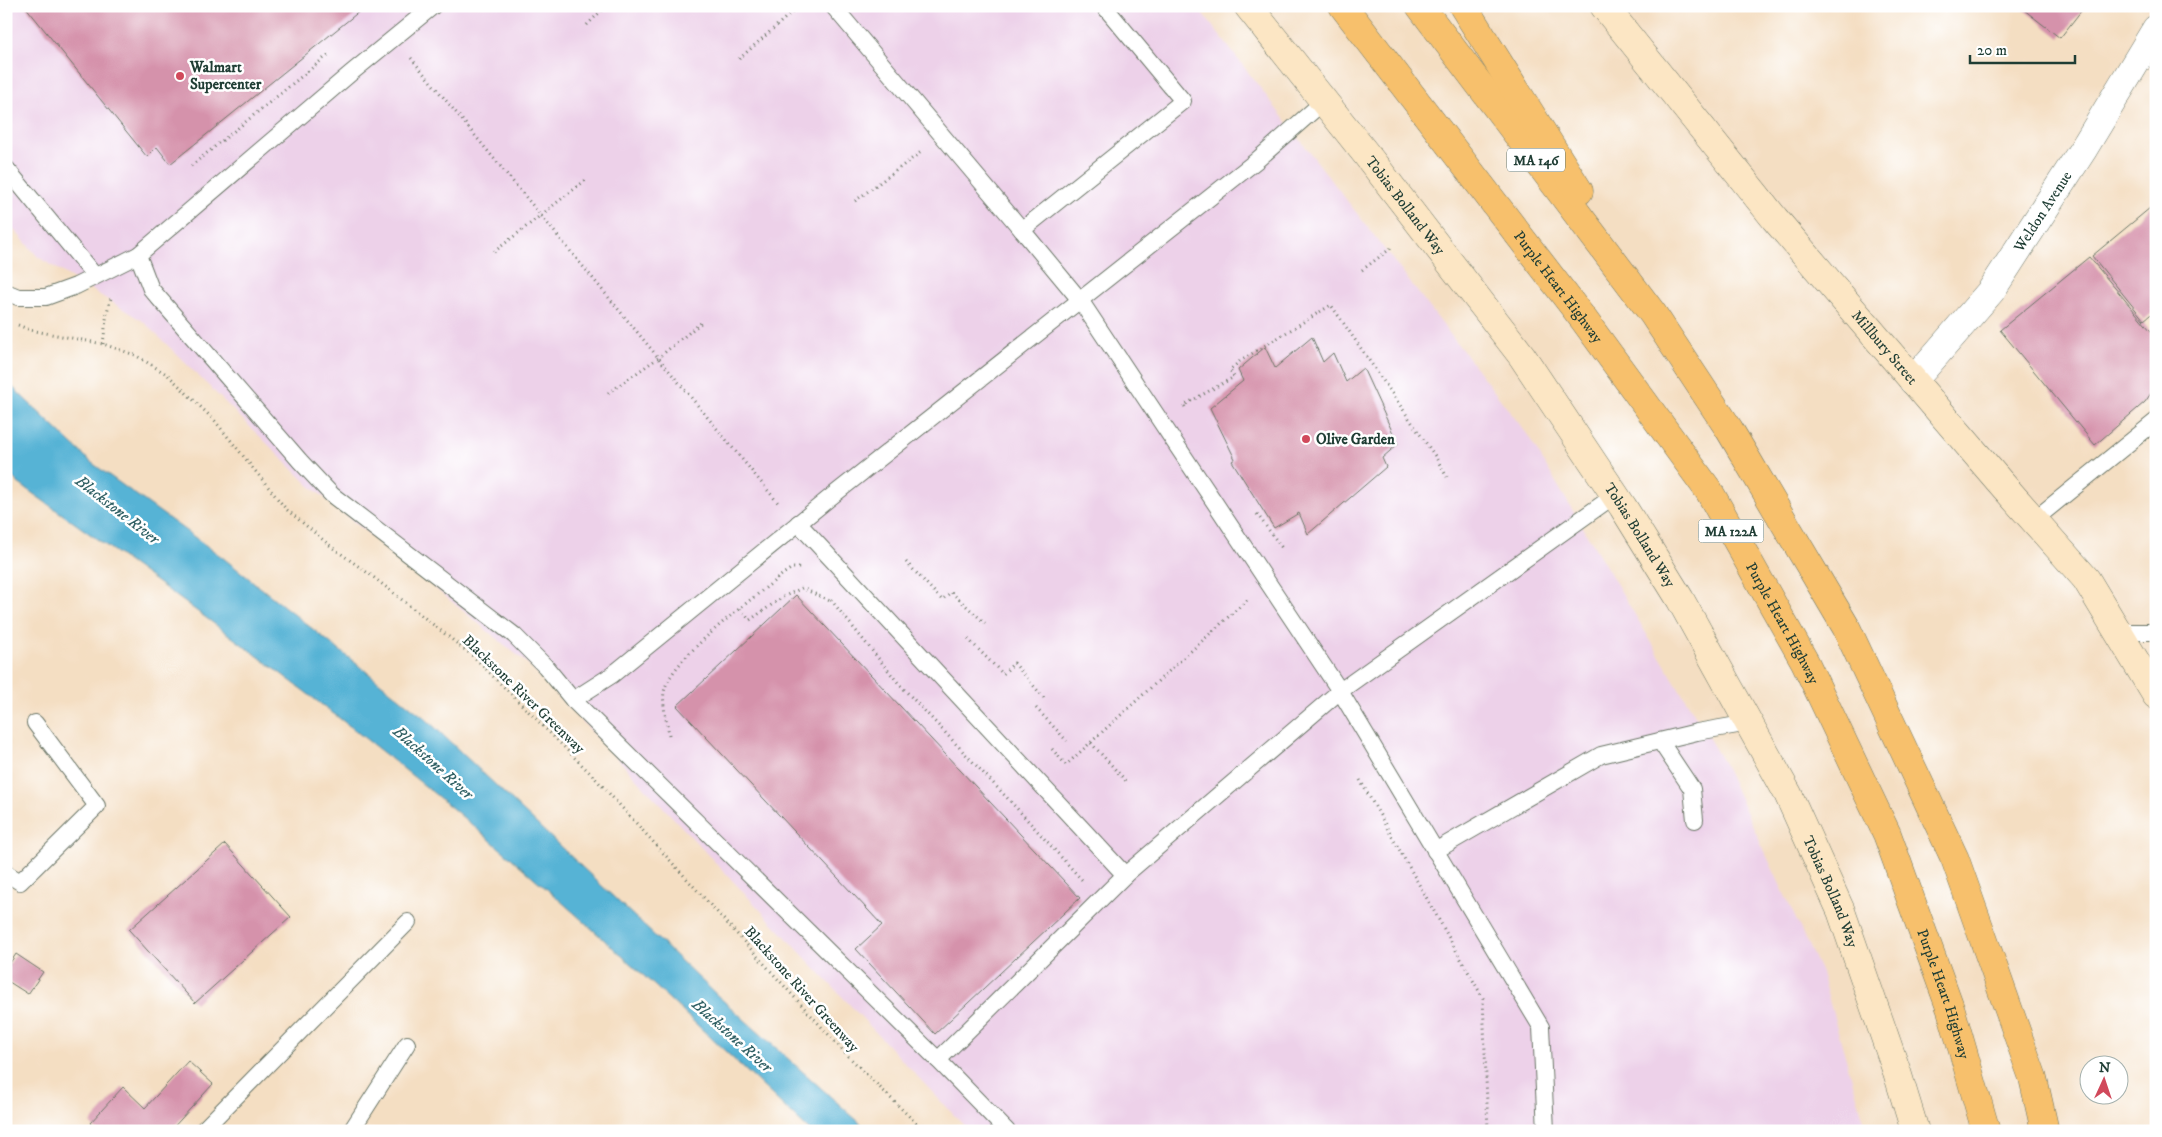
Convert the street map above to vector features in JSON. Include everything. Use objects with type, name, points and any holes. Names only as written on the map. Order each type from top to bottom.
[{"type":"highway","name":"Purple Heart Highway","points":[[1343,6],[1584,320],[1709,491],[1805,662],[1887,834],[1951,1010],[1986,1131]]},
{"type":"highway","name":"MA 146","points":[[1420,6],[1653,314]]},
{"type":"highway","name":"MA 122A","points":[[1463,6],[1553,147],[1653,314],[1730,429],[1846,627],[1955,859],[2032,1078],[2045,1131]]},
{"type":"street","name":"Tobias Bolland Way","points":[[1248,6],[1522,356],[1615,495],[1680,599],[1788,794],[1840,912],[1897,1072],[1915,1131]]},
{"type":"street","name":"Millbury Street","points":[[1604,6],[1775,219],[2086,579],[2156,695]]},
{"type":"street","name":"Weldon Avenue","points":[[1913,381],[1991,291],[2084,148],[2156,30]]},
{"type":"lane","points":[[6,292],[18,297],[46,297],[138,255],[351,73],[433,6]]},
{"type":"lane","points":[[833,6],[1080,300],[1340,691],[1541,1027],[1546,1131]]},
{"type":"lane","points":[[1022,230],[1183,101],[1104,6]]},
{"type":"lane","points":[[573,700],[612,675],[798,524],[1256,161],[1324,101]]},
{"type":"lane","points":[[6,168],[95,276]]},
{"type":"lane","points":[[138,255],[151,289],[300,461],[332,495],[514,635],[545,666],[573,700],[938,1060],[1007,1131]]},
{"type":"lane","points":[[2034,520],[2156,421]]},
{"type":"lane","points":[[938,1060],[1125,875],[1340,691],[1615,495]]},
{"type":"lane","points":[[798,524],[1125,875]]},
{"type":"lane","points":[[2118,632],[2156,632]]},
{"type":"lane","points":[[6,873],[20,882],[97,806],[35,723]]},
{"type":"lane","points":[[1435,851],[1602,755],[1749,723]]},
{"type":"lane","points":[[1660,741],[1692,789],[1695,820]]},
{"type":"lane","points":[[202,1131],[408,922]]},
{"type":"lane","points":[[351,1131],[407,1044]]},
{"type":"path","points":[[586,24],[606,6]]},
{"type":"path","points":[[739,59],[799,6]]},
{"type":"path","points":[[191,166],[332,51]]},
{"type":"path","points":[[411,58],[780,506],[773,511]]},
{"type":"path","points":[[855,201],[911,161]]},
{"type":"path","points":[[494,252],[587,179]]},
{"type":"path","points":[[1362,270],[1394,246]]},
{"type":"path","points":[[103,344],[107,312],[122,263]]},
{"type":"path","points":[[1189,413],[1184,405],[1234,377],[1230,370],[1240,361],[1331,305],[1435,456],[1447,477]]},
{"type":"path","points":[[608,393],[658,358],[702,322]]},
{"type":"path","name":"Blackstone River Greenway","points":[[14,323],[30,330],[103,344],[135,355],[168,375],[215,422],[286,509],[474,658],[595,778],[848,1056],[924,1131]]},
{"type":"path","points":[[1253,508],[1282,548]]},
{"type":"path","points":[[906,562],[942,600],[951,592],[985,623]]},
{"type":"path","points":[[669,734],[663,694],[668,678],[689,652],[792,568],[805,570]]},
{"type":"path","points":[[740,609],[750,620],[783,597],[802,588],[832,602]]},
{"type":"path","points":[[826,594],[900,685],[1011,802],[1082,881]]},
{"type":"path","points":[[1052,749],[1066,765],[1248,600],[1252,606]]},
{"type":"path","points":[[968,639],[1003,674],[1014,663],[1045,699]]},
{"type":"path","points":[[1036,708],[1067,741]]},
{"type":"path","points":[[1091,743],[1126,780]]},
{"type":"path","points":[[1359,779],[1483,998],[1488,1131]]},
{"type":"shaded area","points":[[6,6],[1197,6],[1527,434],[1723,762],[1821,973],[1867,1131],[969,1131],[528,664],[309,485],[144,322],[38,257],[6,220]]},
{"type":"water","name":"Blackstone River","points":[[6,381],[92,463],[222,557],[426,719],[718,996],[869,1131],[810,1131],[608,944],[452,808],[258,656],[18,483],[6,471]]},
{"type":"building","name":"Walmart Supercenter","points":[[25,6],[366,6],[170,164],[157,147],[147,157]]},
{"type":"building","points":[[2019,6],[2085,6],[2060,38]]},
{"type":"building","points":[[2156,203],[2156,310],[2144,320],[2092,256]]},
{"type":"building","points":[[2089,257],[2156,337],[2156,386],[2145,402],[2095,445],[2000,330]]},
{"type":"building","points":[[1312,337],[1323,362],[1333,353],[1346,382],[1363,368],[1398,444],[1382,458],[1386,467],[1308,534],[1299,513],[1274,528],[1232,461],[1235,459],[1210,408],[1243,381],[1238,370],[1265,347],[1275,368]]},
{"type":"building","points":[[796,595],[1080,898],[935,1034],[856,949],[882,925],[677,706]]},
{"type":"building","points":[[225,844],[291,917],[195,1003],[129,930]]},
{"type":"building","points":[[16,954],[43,972],[28,994],[6,980],[6,969]]},
{"type":"building","points":[[188,1061],[213,1084],[170,1131],[97,1131],[90,1123],[123,1087],[145,1108]]},
{"type":"place","name":"Walmart Supercenter","points":[[180,76]]},
{"type":"place","name":"Olive Garden","points":[[1306,439]]}]
